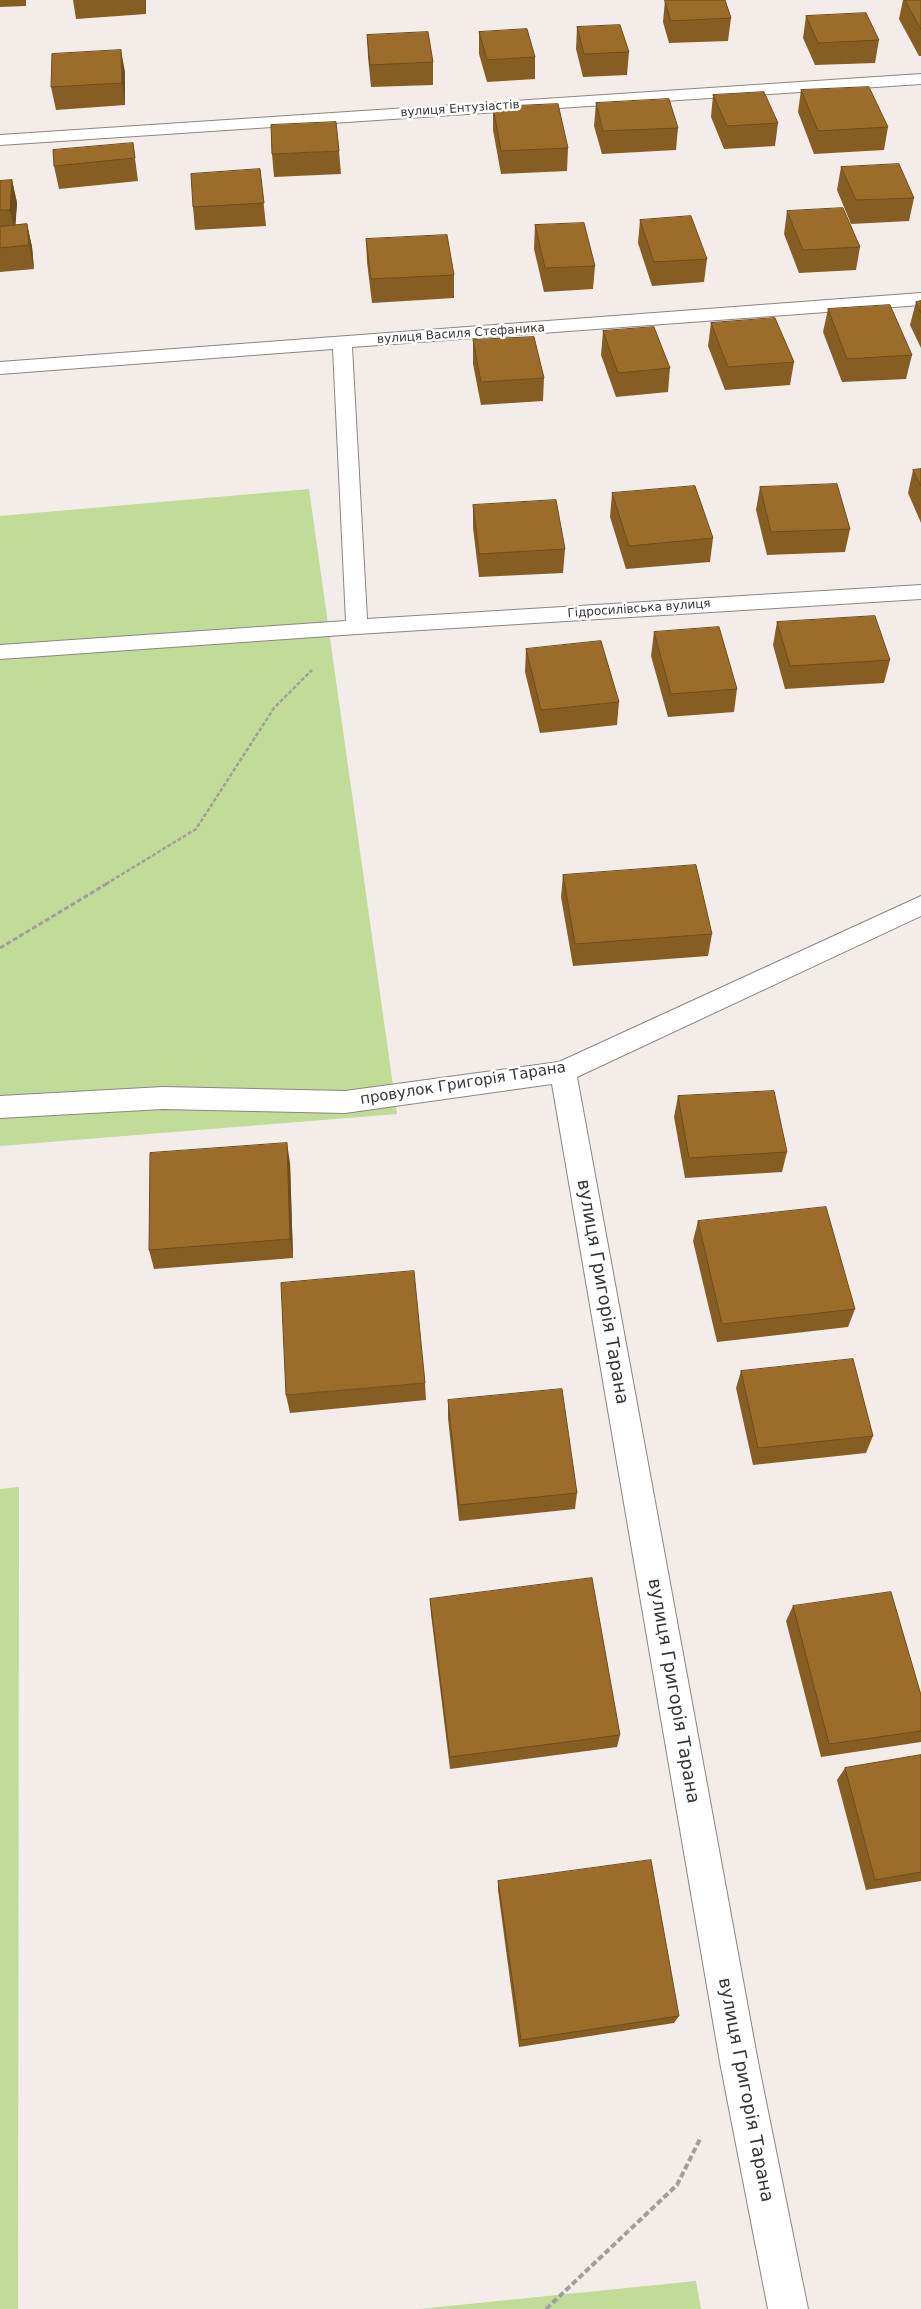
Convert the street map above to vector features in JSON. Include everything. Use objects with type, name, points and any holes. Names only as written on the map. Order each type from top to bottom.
[{"type":"street","name":"вулиця Ентузіастів","points":[[0,140],[921,78]]},
{"type":"street","name":"вулиця Василя Стефаника","points":[[0,368],[342,344],[921,298]]},
{"type":"street","points":[[342,344],[357,627]]},
{"type":"street","name":"Гідросилівська вулиця","points":[[0,652],[357,627],[921,592]]},
{"type":"street","name":"провулок Григорія Тарана","points":[[0,1107],[162,1098],[344,1102],[563,1072],[921,905]]},
{"type":"street","name":"вулиця Григорія Тарана","points":[[563,1072],[739,2062],[788,2309]]},
{"type":"path","points":[[0,948],[196,829],[274,708],[357,627]]},
{"type":"path","points":[[546,2309],[677,2185],[703,2132]]},
{"type":"green space","points":[[309,489],[397,1114],[0,1146],[0,516]]},
{"type":"green space","points":[[19,1487],[18,2309],[0,2309],[0,1489]]},
{"type":"green space","points":[[696,2281],[701,2309],[419,2309]]},
{"type":"building","points":[[665,0],[725,0],[731,18],[671,21]]},
{"type":"building","points":[[905,0],[921,0],[921,29]]},
{"type":"building","points":[[866,13],[879,40],[818,43],[806,16]]},
{"type":"building","points":[[620,25],[629,52],[584,54],[577,27]]},
{"type":"building","points":[[527,29],[535,57],[487,60],[479,32]]},
{"type":"building","points":[[428,32],[433,62],[370,65],[367,35]]},
{"type":"building","points":[[121,50],[122,83],[51,87],[52,54]]},
{"type":"building","points":[[869,87],[888,127],[818,131],[801,90]]},
{"type":"building","points":[[764,92],[778,123],[727,126],[713,95]]},
{"type":"building","points":[[669,99],[678,128],[603,131],[596,103]]},
{"type":"building","points":[[558,104],[568,148],[501,151],[493,107]]},
{"type":"building","points":[[336,122],[339,151],[272,154],[271,125]]},
{"type":"building","points":[[133,143],[135,158],[54,166],[53,150]]},
{"type":"building","points":[[899,164],[914,198],[856,200],[841,167]]},
{"type":"building","points":[[260,169],[264,203],[193,207],[191,174]]},
{"type":"building","points":[[12,180],[10,210],[0,210],[0,181]]},
{"type":"building","points":[[843,208],[860,247],[803,250],[787,211]]},
{"type":"building","points":[[691,216],[707,259],[654,262],[640,220]]},
{"type":"building","points":[[584,223],[595,266],[545,268],[535,225]]},
{"type":"building","points":[[27,224],[29,245],[0,248],[0,227]]},
{"type":"building","points":[[447,235],[454,275],[371,279],[366,239]]},
{"type":"building","points":[[921,301],[921,313],[916,302]]},
{"type":"building","points":[[890,305],[912,355],[847,359],[828,309]]},
{"type":"building","points":[[775,318],[794,362],[728,367],[711,323]]},
{"type":"building","points":[[654,327],[670,368],[618,373],[603,331]]},
{"type":"building","points":[[534,337],[544,378],[481,382],[473,340]]},
{"type":"building","points":[[921,469],[921,486],[913,470]]},
{"type":"building","points":[[837,484],[850,529],[771,532],[760,487]]},
{"type":"building","points":[[695,486],[713,538],[629,546],[612,493]]},
{"type":"building","points":[[556,500],[565,549],[479,554],[473,505]]},
{"type":"building","points":[[875,616],[890,660],[790,666],[777,622]]},
{"type":"building","points":[[719,627],[737,689],[671,694],[654,632]]},
{"type":"building","points":[[601,641],[619,702],[541,710],[526,649]]},
{"type":"building","points":[[696,865],[712,934],[575,944],[563,875]]},
{"type":"building","points":[[774,1091],[787,1152],[689,1158],[678,1096]]},
{"type":"building","points":[[287,1143],[290,1239],[149,1250],[150,1153]]},
{"type":"building","points":[[826,1207],[855,1309],[722,1324],[698,1221]]},
{"type":"building","points":[[414,1271],[425,1383],[286,1395],[281,1283]]},
{"type":"building","points":[[853,1359],[873,1436],[758,1448],[741,1371]]},
{"type":"building","points":[[562,1389],[577,1493],[459,1505],[448,1400]]},
{"type":"building","points":[[592,1578],[620,1735],[450,1757],[430,1599]]},
{"type":"building","points":[[891,1592],[921,1695],[921,1731],[829,1744],[793,1606]]},
{"type":"building","points":[[921,1755],[921,1872],[875,1880],[845,1768]]},
{"type":"building","points":[[651,1860],[679,2016],[521,2040],[498,1881]]}]
